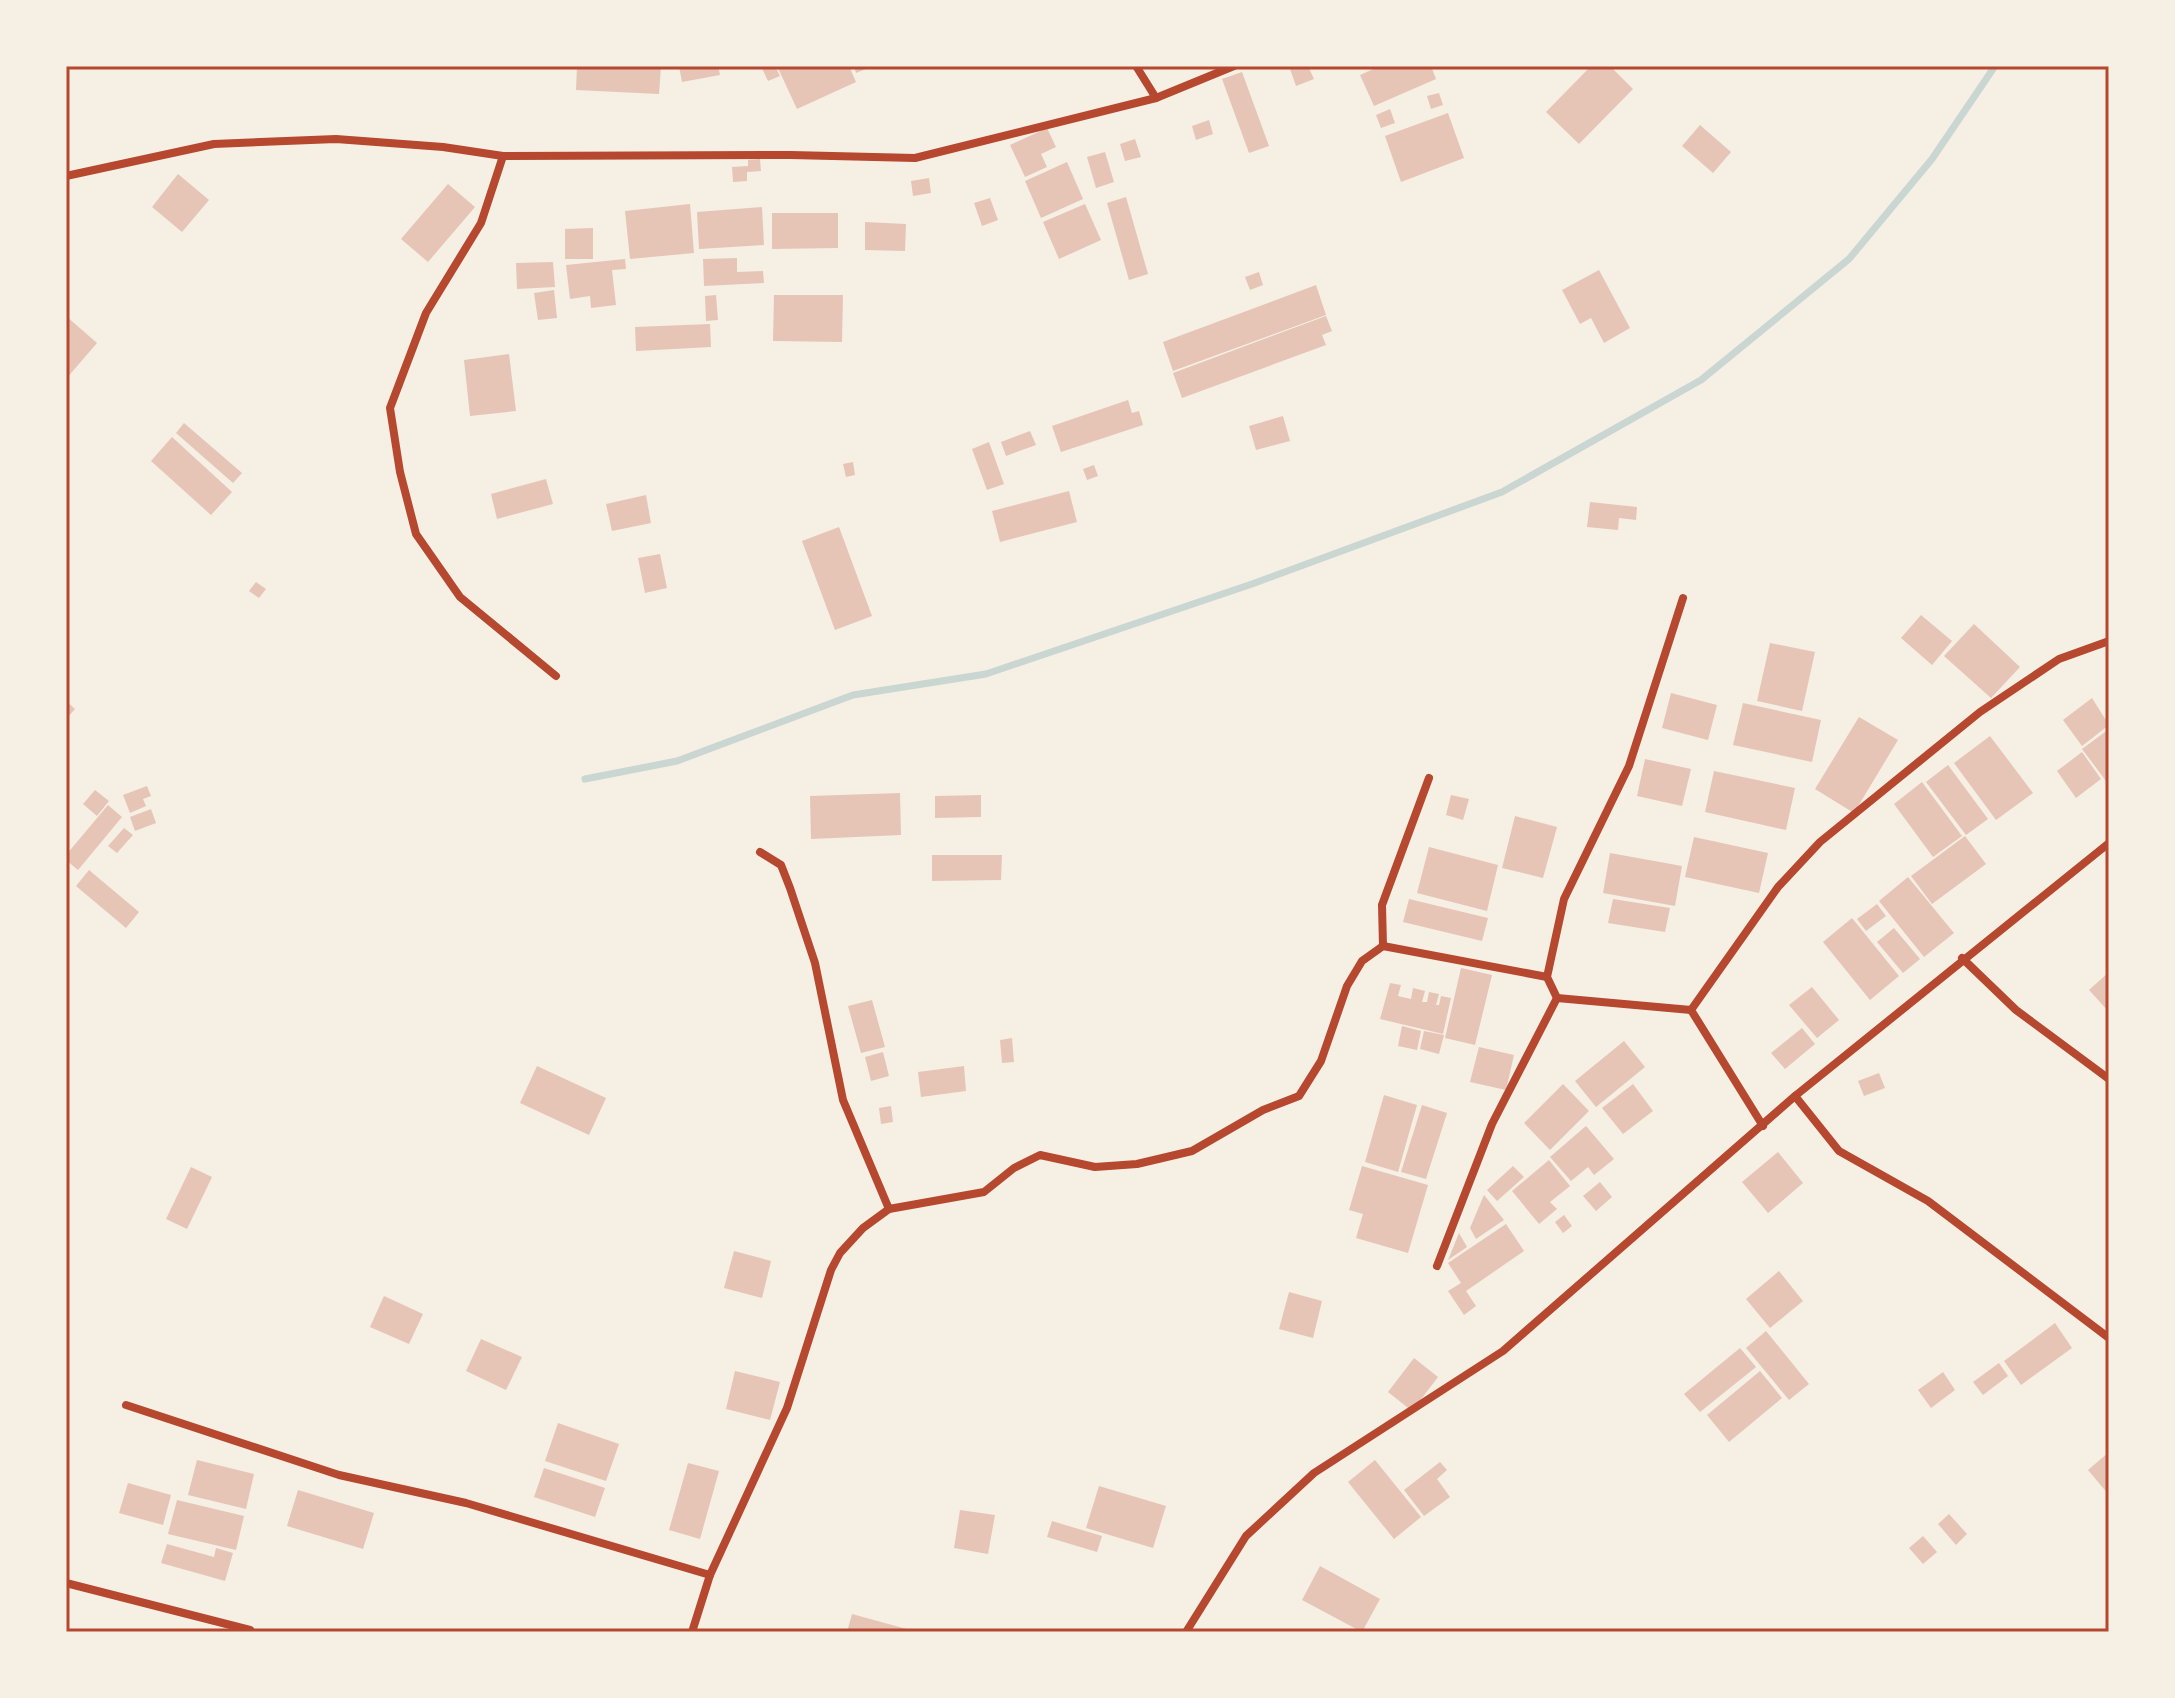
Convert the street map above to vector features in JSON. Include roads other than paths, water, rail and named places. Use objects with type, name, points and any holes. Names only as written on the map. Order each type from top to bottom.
[{"type":"street","points":[[1136,66],[1156,98]]},
{"type":"street","points":[[66,176],[214,144],[336,139],[443,147],[503,156],[915,158],[1156,98],[1234,66]]},
{"type":"street","points":[[503,156],[481,223],[426,313],[390,408],[400,472],[416,534],[460,597],[556,676]]},
{"type":"street","points":[[1557,998],[1547,977],[1564,899],[1629,766],[1683,598]]},
{"type":"street","points":[[1691,1010],[1778,887],[1820,842],[1980,712],[2059,659],[2109,641]]},
{"type":"street","points":[[1383,946],[1382,905],[1429,778]]},
{"type":"street","points":[[1186,1632],[1246,1536],[1314,1473],[1503,1351],[1795,1096],[1962,958],[2109,843]]},
{"type":"street","points":[[760,852],[781,865],[790,888],[815,963],[843,1100],[889,1209]]},
{"type":"street","points":[[692,1632],[710,1575],[787,1408],[831,1270],[840,1253],[863,1228],[889,1209],[984,1192],[1014,1168],[1040,1155],[1095,1167],[1137,1164],[1192,1151],[1263,1110],[1299,1096],[1321,1061],[1347,986],[1362,961],[1383,946],[1547,977]]},
{"type":"street","points":[[1962,958],[2016,1010],[2109,1079]]},
{"type":"street","points":[[1557,998],[1691,1010]]},
{"type":"street","points":[[1437,1266],[1492,1124],[1557,998]]},
{"type":"street","points":[[1691,1010],[1763,1126]]},
{"type":"street","points":[[1795,1096],[1839,1151],[1928,1201],[2109,1338]]},
{"type":"street","points":[[126,1405],[339,1475],[466,1503],[710,1575]]},
{"type":"street","points":[[66,1583],[253,1631]]},
{"type":"waterway","points":[[585,779],[677,761],[853,695],[986,674],[1252,584],[1502,492],[1701,380],[1849,259],[1932,159],[1995,66]]}]
